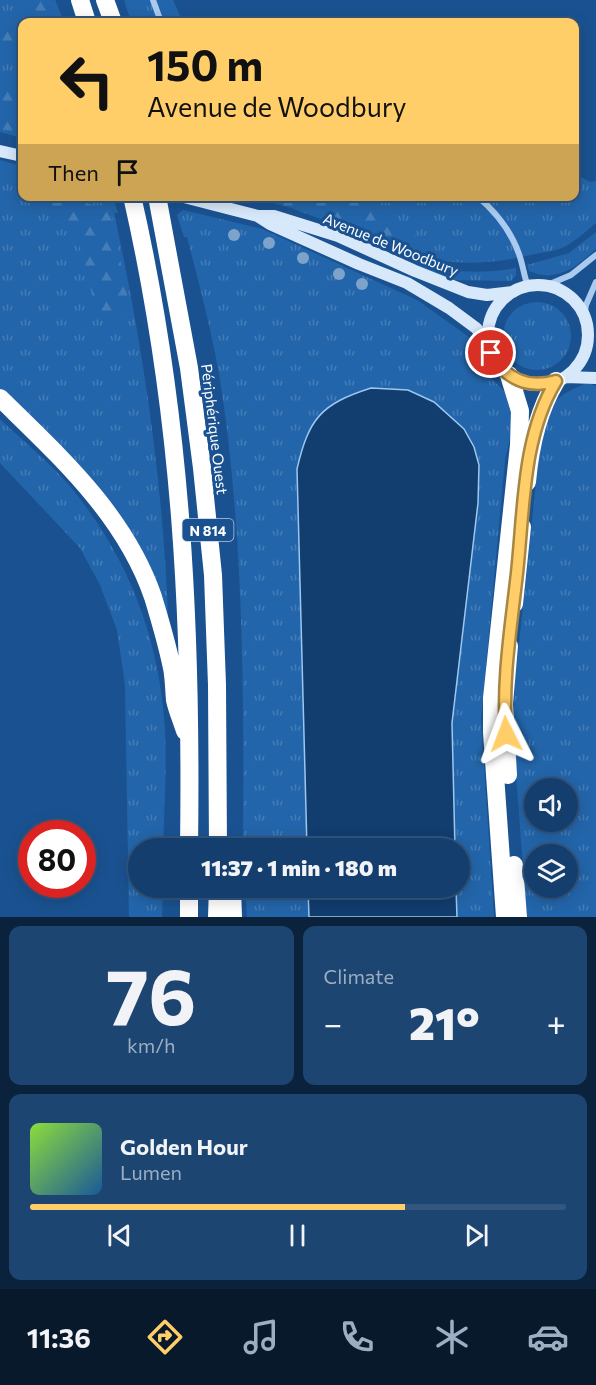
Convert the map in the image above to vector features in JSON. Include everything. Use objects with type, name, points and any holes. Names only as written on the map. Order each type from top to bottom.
[{"type":"highway","points":[[80,0],[86,18]]},
{"type":"highway","points":[[105,0],[111,18]]},
{"type":"highway","name":"N 814","points":[[133,201],[163,362],[179,493],[187,600],[191,750],[189,838]]},
{"type":"highway","name":"Périphérique Ouest","points":[[159,206],[189,368],[204,479],[213,574],[218,838]]},
{"type":"highway","points":[[505,917],[492,732],[492,698],[519,445],[520,411],[509,375]]},
{"type":"highway","points":[[518,917],[504,704],[505,689],[528,469],[538,422],[547,396],[560,379]]},
{"type":"highway","points":[[0,398],[91,490],[131,547],[146,579],[164,633],[176,702],[191,750]]},
{"type":"highway","points":[[219,807],[226,838]]},
{"type":"highway","points":[[189,898],[189,917]]},
{"type":"highway","points":[[217,917],[218,898]]},
{"type":"highway","points":[[232,898],[233,917]]},
{"type":"street","points":[[153,0],[160,18]]},
{"type":"street","points":[[0,151],[18,155]]},
{"type":"street","name":"Avenue de Woodbury","points":[[200,201],[258,216],[274,216],[338,236],[468,292],[487,295],[513,292],[528,287],[555,288],[573,299],[596,341]]},
{"type":"street","points":[[482,201],[502,222],[513,239],[528,287]]},
{"type":"street","name":"Avenue de Woodbury","points":[[258,216],[270,224],[407,283],[449,308],[476,328],[489,344],[496,362],[509,375]]},
{"type":"street","points":[[545,286],[571,275],[596,255]]},
{"type":"street","points":[[560,379],[578,364],[583,356],[588,339],[586,305],[596,282]]},
{"type":"street","name":"Avenue de Woodbury","points":[[489,344],[489,324],[493,314],[498,305],[513,292]]},
{"type":"street","points":[[509,375],[517,380],[537,385],[560,379],[596,378]]},
{"type":"green space","points":[[0,0],[55,0],[62,18],[18,18],[18,137],[0,132]]},
{"type":"green space","points":[[34,0],[55,0],[62,18],[18,18],[18,49],[0,44],[0,12],[21,17],[31,12]]},
{"type":"green space","points":[[124,0],[173,0],[181,18],[130,18]]},
{"type":"green space","points":[[0,69],[18,75],[18,133],[0,128]]},
{"type":"green space","points":[[0,160],[18,165],[18,201],[114,201],[118,213],[114,213],[143,363],[150,414],[162,515],[168,617],[145,565],[0,392]]},
{"type":"green space","points":[[579,176],[590,182],[596,181],[596,223],[574,241],[551,251],[494,261],[466,263],[424,258],[427,242],[358,201],[579,201]]},
{"type":"green space","points":[[43,201],[82,201],[111,213],[131,315],[111,320],[94,303],[81,249]]},
{"type":"green space","points":[[265,201],[358,201],[428,242],[424,258],[291,208]]},
{"type":"green space","points":[[183,210],[262,229],[417,300],[469,337],[486,373],[508,395],[512,409],[512,429],[505,460],[481,720],[494,917],[247,917],[246,898],[470,898],[470,838],[243,838],[242,631],[231,468],[214,347],[187,237],[184,237],[177,215]]},
{"type":"green space","points":[[596,232],[596,249],[573,267],[548,275],[529,271],[527,265],[569,253]]},
{"type":"green space","points":[[420,263],[468,272],[516,268],[516,275],[511,281],[452,280],[418,267]]},
{"type":"green space","points":[[537,302],[550,305],[561,312],[568,323],[571,336],[568,349],[561,360],[550,367],[537,370],[524,367],[513,360],[506,349],[503,336],[506,323],[513,312],[524,305]]},
{"type":"green space","points":[[587,383],[596,386],[596,917],[527,917],[526,898],[578,898],[578,844],[524,844],[524,878],[513,736],[515,682],[542,426],[554,403],[564,394]]},
{"type":"green space","points":[[0,419],[61,476],[90,512],[124,570],[148,631],[162,697],[165,731],[163,838],[128,838],[128,859],[125,685],[117,630],[100,585],[80,548],[0,463]]},
{"type":"green space","points":[[129,898],[163,898],[162,917],[129,917]]},
{"type":"shaded area","points":[[371,388],[408,390],[434,402],[464,429],[474,447],[479,465],[478,503],[452,723],[455,838],[307,838],[297,469],[307,437],[320,415],[340,400]]},
{"type":"shaded area","points":[[308,898],[456,898],[457,917],[309,917]]},
{"type":"route","points":[[491,353],[502,369],[517,380],[537,385],[556,381],[547,396],[538,422],[528,469],[506,669],[504,704],[506,734]]}]
